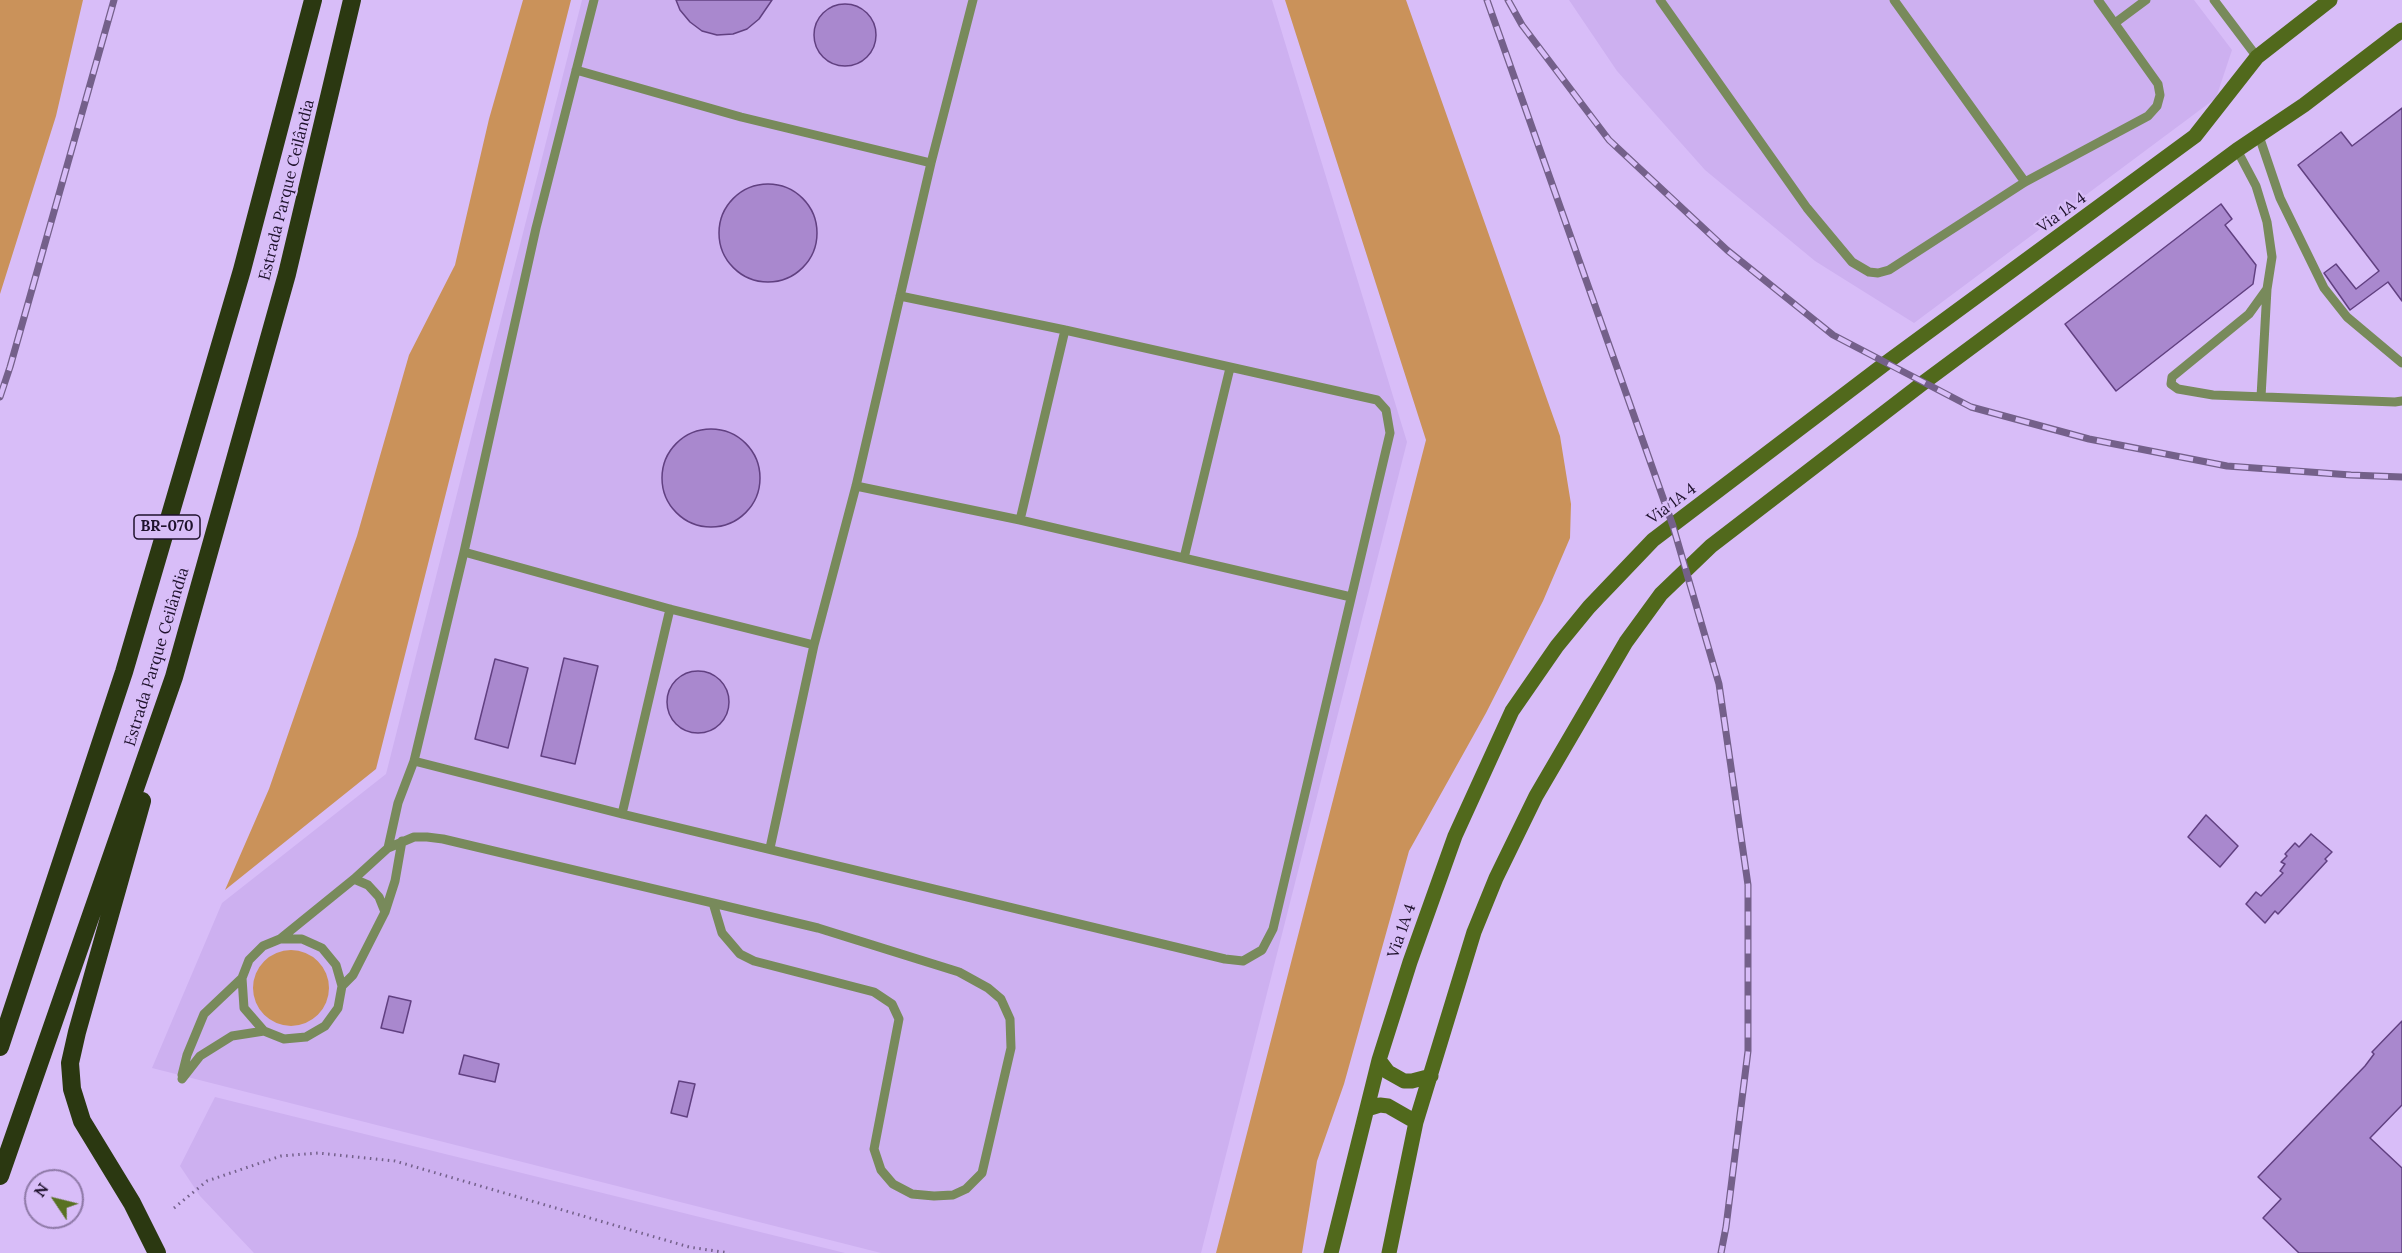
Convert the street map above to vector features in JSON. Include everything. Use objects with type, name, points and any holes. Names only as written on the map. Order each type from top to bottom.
[{"type":"highway","name":"Estrada Parque Ceilândia","points":[[0,1047],[128,661],[242,270],[314,0]]},
{"type":"highway","name":"Estrada Parque Ceilândia","points":[[0,1176],[174,677],[287,274],[352,0]]},
{"type":"highway","points":[[157,1253],[132,1203],[82,1121],[72,1089],[70,1063],[76,1032],[127,862],[174,677]]},
{"type":"main road","name":"Via 1A 4","points":[[1331,1253],[1379,1060],[1410,962],[1455,836],[1507,722],[1557,646],[1589,607],[1653,540],[1886,363],[2195,136],[2257,57],[2330,0]]},
{"type":"main road","points":[[1389,1253],[1416,1122],[1474,932],[1496,878],[1536,796],[1626,642],[1661,594],[1711,546],[1923,383],[2237,150],[2304,105],[2402,30]]},
{"type":"main road","points":[[1379,1060],[1388,1072],[1404,1081],[1412,1082],[1431,1076]]},
{"type":"main road","points":[[1367,1109],[1380,1105],[1388,1106],[1416,1122]]},
{"type":"lane","points":[[388,848],[398,803],[414,761],[464,552],[536,228],[594,0]]},
{"type":"lane","points":[[770,848],[814,645],[856,486],[973,0]]},
{"type":"lane","points":[[1660,0],[1807,208],[1852,262],[1869,272],[1889,270],[2025,182],[2148,116],[2157,106],[2160,95],[2158,84],[2098,0]]},
{"type":"lane","points":[[1894,0],[2025,182]]},
{"type":"lane","points":[[2115,23],[2146,0]]},
{"type":"lane","points":[[2214,0],[2257,57]]},
{"type":"lane","points":[[576,69],[741,117],[932,163]]},
{"type":"lane","points":[[2259,136],[2280,198],[2324,288],[2347,317],[2402,363]]},
{"type":"lane","points":[[2237,150],[2256,186],[2267,222],[2272,257],[2267,289],[2261,397]]},
{"type":"lane","points":[[2267,289],[2249,314],[2170,380],[2170,384],[2178,389],[2213,395],[2395,402],[2402,400]]},
{"type":"lane","points":[[414,761],[1225,959],[1243,961],[1252,958],[1262,950],[1273,929],[1390,433],[1386,410],[1377,400],[1065,330],[900,296]]},
{"type":"lane","points":[[1020,520],[1065,330]]},
{"type":"lane","points":[[1184,558],[1230,368]]},
{"type":"lane","points":[[856,486],[1020,520],[1351,597]]},
{"type":"lane","points":[[464,552],[670,609],[814,645]]},
{"type":"lane","points":[[622,813],[670,609]]},
{"type":"lane","points":[[280,939],[302,939],[322,948],[336,964],[342,986],[338,1008],[325,1026],[306,1037],[284,1039],[264,1031],[244,1008],[242,978],[249,960],[263,946],[280,939],[388,848],[414,837],[444,839],[713,903],[818,928],[959,972],[988,988],[1001,999],[1010,1019],[1011,1048],[982,1173],[966,1189],[952,1195],[912,1194],[893,1184],[881,1170],[874,1149],[899,1019],[891,1004],[874,992],[754,961],[740,954],[722,933],[713,903]]},
{"type":"lane","points":[[342,986],[352,975],[385,912],[395,880],[402,841]]},
{"type":"lane","points":[[354,879],[368,885],[379,897],[385,912]]},
{"type":"lane","points":[[242,978],[204,1014],[187,1054],[182,1079],[200,1056],[217,1043],[232,1036],[264,1031]]},
{"type":"path","points":[[174,1208],[207,1181],[281,1156],[318,1153],[395,1161],[689,1247],[729,1253]]},
{"type":"shaded area","points":[[0,0],[83,0],[56,116],[0,294]]},
{"type":"shaded area","points":[[523,0],[571,0],[376,769],[225,890],[269,789],[357,536],[409,355],[455,265],[489,119]]},
{"type":"shaded area","points":[[582,0],[1272,0],[1407,442],[1201,1253],[881,1253],[152,1068],[222,903],[386,774]]},
{"type":"shaded area","points":[[1285,0],[1406,0],[1560,436],[1571,504],[1570,538],[1543,601],[1486,713],[1409,851],[1344,1084],[1317,1161],[1302,1253],[1216,1253],[1426,440]]},
{"type":"shaded area","points":[[1569,0],[2194,0],[2232,50],[2216,98],[1914,323],[1815,261],[1705,170],[1617,71]]},
{"type":"shaded area","points":[[291,950],[305,953],[318,961],[326,974],[329,988],[326,1002],[318,1015],[305,1023],[291,1026],[277,1023],[264,1015],[256,1002],[253,988],[256,974],[264,961],[277,953]]},
{"type":"shaded area","points":[[215,1097],[845,1253],[254,1253],[200,1196],[180,1166]]},
{"type":"building","points":[[676,0],[772,0],[759,19],[747,29],[733,34],[717,35],[702,31],[690,22],[680,10]]},
{"type":"building","points":[[839,4],[851,4],[867,13],[874,23],[876,35],[874,47],[867,57],[851,66],[839,66],[828,61],[819,52],[814,41],[814,29],[819,18],[828,9]]},
{"type":"building","points":[[2402,108],[2402,301],[2388,282],[2350,310],[2324,273],[2336,264],[2356,289],[2379,271],[2298,165],[2341,132],[2352,146]]},
{"type":"building","points":[[768,184],[787,188],[802,199],[813,214],[817,233],[813,252],[802,267],[787,278],[768,282],[749,278],[734,267],[723,252],[719,233],[723,214],[734,199],[749,188]]},
{"type":"building","points":[[2221,204],[2232,219],[2225,225],[2256,265],[2253,284],[2116,391],[2065,324]]},
{"type":"building","points":[[711,429],[730,433],[745,444],[756,459],[760,478],[756,497],[745,512],[730,523],[711,527],[692,523],[677,512],[666,497],[662,478],[666,459],[677,444],[692,433]]},
{"type":"building","points":[[564,658],[598,666],[575,764],[541,756]]},
{"type":"building","points":[[495,659],[528,668],[508,748],[475,739]]},
{"type":"building","points":[[692,671],[704,671],[720,680],[727,690],[729,702],[727,714],[720,724],[704,733],[692,733],[681,728],[672,719],[667,708],[667,696],[672,685],[681,676]]},
{"type":"building","points":[[2206,815],[2238,846],[2220,867],[2188,837]]},
{"type":"building","points":[[2311,834],[2332,852],[2325,859],[2327,861],[2278,914],[2275,911],[2265,923],[2246,904],[2256,892],[2261,896],[2283,873],[2280,871],[2285,864],[2281,862],[2287,856],[2285,854],[2295,843],[2299,847]]},
{"type":"building","points":[[389,996],[411,1001],[403,1033],[381,1028]]},
{"type":"building","points":[[2402,1021],[2402,1105],[2370,1138],[2402,1168],[2402,1253],[2299,1253],[2263,1218],[2281,1199],[2258,1177],[2365,1066],[2374,1054],[2372,1052]]},
{"type":"building","points":[[464,1055],[499,1064],[495,1082],[459,1074]]},
{"type":"building","points":[[679,1081],[695,1084],[687,1117],[671,1113]]},
{"type":"railway","points":[[0,397],[114,0]]},
{"type":"railway","points":[[1487,0],[1673,526],[1719,684],[1748,885],[1748,1051],[1721,1253]]},
{"type":"railway","points":[[1508,0],[1522,25],[1609,140],[1727,250],[1833,335],[1971,407],[2089,439],[2227,466],[2402,477]]}]
